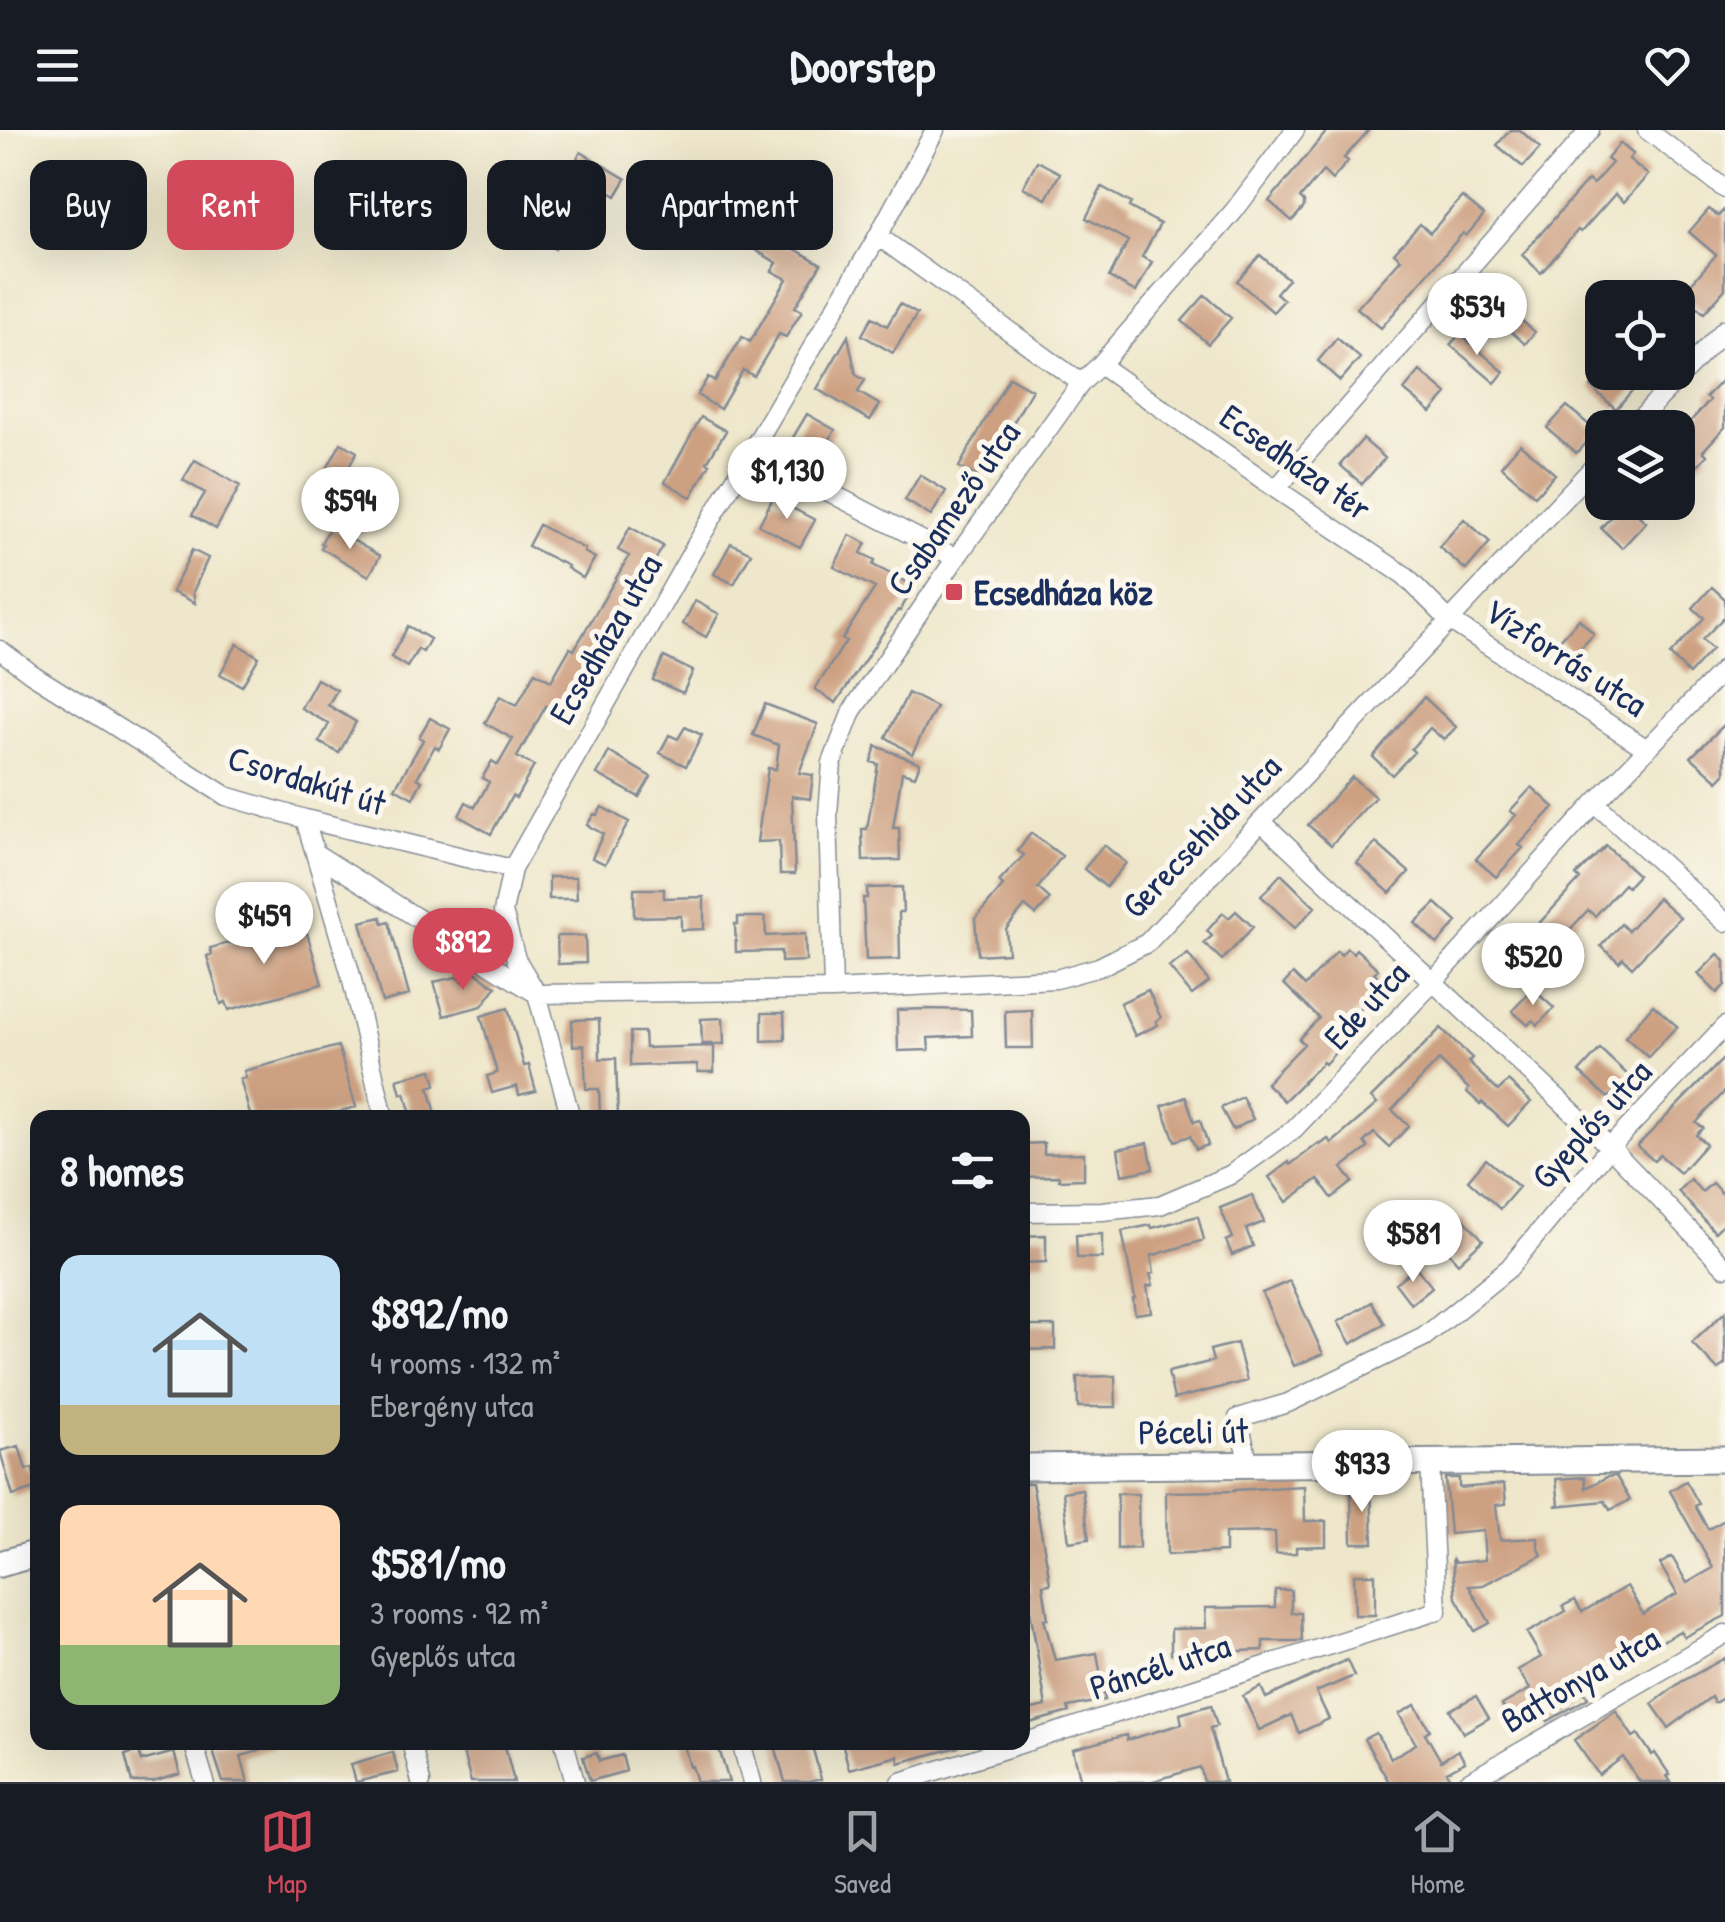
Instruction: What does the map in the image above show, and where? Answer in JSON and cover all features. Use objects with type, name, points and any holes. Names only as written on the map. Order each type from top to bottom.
[{"type":"main road","name":"Péceli út","points":[[1030,1467],[1725,1459]]},
{"type":"main road","points":[[0,1564],[30,1555]]},
{"type":"street","name":"Ecsedháza utca","points":[[512,870],[936,130]]},
{"type":"street","name":"Csabamező utca","points":[[833,990],[828,814],[832,763],[852,711],[1081,383],[1234,211],[1294,130]]},
{"type":"street","points":[[1276,489],[1590,130]]},
{"type":"street","points":[[1647,130],[1725,188]]},
{"type":"street","points":[[878,236],[1081,383]]},
{"type":"street","points":[[1649,410],[1725,329]]},
{"type":"street","name":"Ecsedháza tér","points":[[1100,364],[1404,576],[1449,620]]},
{"type":"street","points":[[752,452],[956,558]]},
{"type":"street","name":"Gerecsehida utca","points":[[537,994],[833,990],[1056,979],[1099,967],[1147,942],[1585,476]]},
{"type":"street","name":"Vízforrás utca","points":[[1449,620],[1647,749]]},
{"type":"street","name":"Csordakút út","points":[[0,650],[226,796],[512,870]]},
{"type":"street","name":"Ede utca","points":[[1030,1212],[1160,1205],[1230,1176],[1294,1128],[1725,668]]},
{"type":"street","points":[[1595,804],[1725,922]]},
{"type":"street","points":[[304,819],[350,972],[382,1110]]},
{"type":"street","points":[[1262,822],[1610,1148],[1725,1267]]},
{"type":"street","points":[[315,853],[537,994]]},
{"type":"street","points":[[512,870],[503,912],[516,959],[537,994],[569,1110]]},
{"type":"street","name":"Gyeplős utca","points":[[1249,1465],[1238,1418],[1288,1403],[1424,1337],[1509,1268],[1610,1148],[1725,1026]]},
{"type":"street","name":"Páncél utca","points":[[1030,1741],[1438,1612],[1430,1462]]},
{"type":"street","name":"Battonya utca","points":[[1468,1782],[1725,1634]]},
{"type":"street","points":[[195,1750],[205,1782]]},
{"type":"street","points":[[413,1750],[422,1782]]},
{"type":"street","points":[[566,1750],[575,1782]]},
{"type":"street","points":[[743,1750],[752,1782]]},
{"type":"street","name":"Páncél utca","points":[[902,1782],[1003,1750]]},
{"type":"building","points":[[1328,130],[1369,130],[1344,158],[1348,161],[1332,180],[1323,171],[1300,198],[1304,207],[1292,221],[1269,201]]},
{"type":"building","points":[[1510,130],[1520,130],[1540,148],[1523,167],[1497,145]]},
{"type":"building","points":[[1620,143],[1633,154],[1629,159],[1648,175],[1624,202],[1615,194],[1541,273],[1522,255],[1588,180],[1593,184],[1612,163],[1607,159]]},
{"type":"building","points":[[581,152],[594,160],[576,160]]},
{"type":"building","points":[[1037,161],[1060,173],[1046,199],[1023,187]]},
{"type":"building","points":[[606,167],[626,179],[616,196],[606,190]]},
{"type":"building","points":[[1102,187],[1160,224],[1142,257],[1152,262],[1136,292],[1109,277],[1128,241],[1086,218]]},
{"type":"building","points":[[1462,197],[1484,215],[1466,236],[1463,233],[1381,328],[1357,308],[1401,259],[1394,253],[1420,224],[1430,233]]},
{"type":"building","points":[[1709,209],[1718,216],[1725,209],[1725,289],[1704,313],[1695,305],[1694,280],[1716,255],[1689,232]]},
{"type":"building","points":[[756,250],[797,250],[821,264],[795,307],[802,311],[786,337],[779,334],[754,376],[743,370],[720,409],[697,395],[708,377],[715,381],[742,337],[750,342],[787,279],[772,271],[777,263]]},
{"type":"building","points":[[1260,255],[1288,279],[1276,293],[1284,300],[1273,312],[1237,281]]},
{"type":"building","points":[[1497,282],[1514,297],[1509,302],[1519,310],[1515,315],[1535,332],[1525,344],[1479,303]]},
{"type":"building","points":[[1205,295],[1231,318],[1208,344],[1182,321]]},
{"type":"building","points":[[900,304],[917,314],[893,353],[862,335],[872,317],[887,326]]},
{"type":"building","points":[[1460,334],[1504,372],[1495,383],[1450,345]]},
{"type":"building","points":[[848,336],[856,375],[865,380],[858,392],[880,405],[870,420],[817,389]]},
{"type":"building","points":[[1337,338],[1360,358],[1340,381],[1318,361]]},
{"type":"building","points":[[1420,371],[1447,394],[1431,412],[1404,390]]},
{"type":"building","points":[[1009,377],[1032,390],[981,479],[959,467]]},
{"type":"building","points":[[1725,377],[1725,427],[1703,451],[1707,455],[1697,466],[1695,416],[1710,400],[1706,397]]},
{"type":"building","points":[[1594,390],[1633,390],[1616,409]]},
{"type":"building","points":[[1567,406],[1585,422],[1585,443],[1576,453],[1547,428]]},
{"type":"building","points":[[807,414],[835,430],[820,456],[792,439]]},
{"type":"building","points":[[701,417],[726,431],[691,497],[665,482]]},
{"type":"building","points":[[1363,439],[1385,458],[1362,484],[1340,465]]},
{"type":"building","points":[[341,443],[357,452],[340,483],[324,474]]},
{"type":"building","points":[[1520,444],[1555,474],[1535,496],[1501,466]]},
{"type":"building","points":[[195,460],[240,486],[216,529],[192,515],[205,493],[183,480]]},
{"type":"building","points":[[920,475],[946,491],[931,516],[905,500]]},
{"type":"building","points":[[773,498],[815,520],[800,547],[759,525]]},
{"type":"building","points":[[1464,519],[1490,542],[1466,570],[1439,547]]},
{"type":"building","points":[[1608,520],[1646,522],[1622,548],[1601,528]]},
{"type":"building","points":[[539,525],[595,558],[583,578],[528,546]]},
{"type":"building","points":[[330,527],[380,556],[369,576],[321,548]]},
{"type":"building","points":[[630,527],[663,546],[635,597],[632,595],[627,602],[587,679],[582,676],[560,714],[546,706],[517,757],[534,766],[491,834],[459,816],[466,802],[475,807],[489,782],[482,778],[492,761],[498,765],[513,739],[485,723],[500,696],[517,705],[535,672],[551,681],[570,648],[574,650],[629,556],[618,550]]},
{"type":"building","points":[[850,535],[866,543],[861,553],[875,560],[873,565],[914,586],[836,703],[815,689],[875,588],[834,567]]},
{"type":"building","points":[[731,543],[751,553],[734,584],[714,574]]},
{"type":"building","points":[[192,550],[208,558],[193,592],[195,603],[172,592]]},
{"type":"building","points":[[1712,587],[1725,599],[1725,616],[1702,640],[1712,649],[1689,674],[1670,655],[1704,618],[1693,608]]},
{"type":"building","points":[[695,601],[719,614],[706,637],[683,624]]},
{"type":"building","points":[[1579,619],[1594,634],[1574,655],[1559,641]]},
{"type":"building","points":[[408,626],[430,639],[407,667],[391,657]]},
{"type":"building","points":[[237,644],[259,657],[242,686],[220,674]]},
{"type":"building","points":[[664,657],[693,671],[683,693],[653,680]]},
{"type":"building","points":[[317,679],[337,690],[328,705],[356,722],[339,753],[319,742],[329,724],[301,708]]},
{"type":"building","points":[[908,693],[936,707],[912,754],[886,737]]},
{"type":"building","points":[[1424,697],[1456,727],[1444,740],[1430,728],[1392,775],[1373,757]]},
{"type":"building","points":[[765,704],[818,724],[799,773],[813,775],[810,799],[792,796],[795,874],[780,874],[779,841],[757,842],[768,768],[776,769],[779,745],[753,735]]},
{"type":"building","points":[[430,718],[450,729],[417,778],[422,781],[413,798],[395,788],[423,740],[419,737]]},
{"type":"building","points":[[1725,724],[1725,774],[1718,781],[1691,757]]},
{"type":"building","points":[[685,727],[702,735],[686,766],[660,753],[669,735],[678,739]]},
{"type":"building","points":[[876,746],[920,763],[915,776],[902,772],[893,828],[899,828],[900,860],[863,861],[862,829],[867,829],[878,764],[871,762]]},
{"type":"building","points":[[609,752],[651,777],[639,797],[597,774]]},
{"type":"building","points":[[1352,777],[1375,797],[1331,845],[1308,825]]},
{"type":"building","points":[[1532,787],[1554,807],[1496,877],[1476,859],[1516,815],[1510,811]]},
{"type":"building","points":[[602,807],[629,822],[605,864],[592,858],[603,834],[587,825]]},
{"type":"building","points":[[1031,833],[1062,856],[1038,888],[1050,899],[1036,915],[1025,906],[1006,929],[1008,953],[978,955],[975,919],[1003,886],[999,882],[1024,855],[1018,851]]},
{"type":"building","points":[[1376,843],[1409,872],[1390,893],[1357,863]]},
{"type":"building","points":[[1104,845],[1126,863],[1106,887],[1084,869]]},
{"type":"building","points":[[1606,846],[1638,875],[1627,887],[1624,884],[1595,916],[1588,910],[1541,961],[1521,943],[1580,879],[1576,875]]},
{"type":"building","points":[[1281,874],[1315,907],[1295,928],[1261,896]]},
{"type":"building","points":[[549,877],[576,877],[577,899],[549,899]]},
{"type":"building","points":[[902,887],[900,959],[866,960],[863,898],[867,898],[867,888]]},
{"type":"building","points":[[634,889],[664,889],[664,898],[704,897],[704,929],[681,930],[681,916],[634,917]]},
{"type":"building","points":[[1658,898],[1680,917],[1632,967],[1623,958],[1619,962],[1601,946],[1621,924],[1628,931]]},
{"type":"building","points":[[1436,903],[1457,922],[1437,944],[1415,923]]},
{"type":"building","points":[[1236,911],[1253,927],[1222,960],[1204,943],[1212,936],[1207,931],[1223,913],[1229,918]]},
{"type":"building","points":[[381,917],[383,924],[389,922],[409,995],[382,1002],[361,922]]},
{"type":"building","points":[[738,917],[765,917],[766,936],[805,934],[806,961],[781,962],[781,951],[736,952]]},
{"type":"building","points":[[304,923],[322,984],[229,1010],[226,1002],[221,1004],[207,956],[212,954],[210,948]]},
{"type":"building","points":[[557,936],[585,936],[586,963],[558,964]]},
{"type":"building","points":[[1347,948],[1353,953],[1356,949],[1378,969],[1374,973],[1381,979],[1375,985],[1379,988],[1348,1022],[1354,1032],[1284,1101],[1266,1083],[1304,1044],[1299,1039],[1319,1018],[1284,984],[1293,974],[1305,986],[1337,951],[1341,955]]},
{"type":"building","points":[[1188,954],[1209,982],[1192,995],[1169,967]]},
{"type":"building","points":[[1718,954],[1725,961],[1725,985],[1717,993],[1698,974]]},
{"type":"building","points":[[472,970],[496,987],[482,1006],[444,1016],[434,982],[456,977],[463,982]]},
{"type":"building","points":[[1533,989],[1554,1008],[1538,1025],[1533,1020],[1528,1025],[1512,1011]]},
{"type":"building","points":[[1148,990],[1161,1018],[1156,1021],[1158,1025],[1135,1036],[1120,1003]]},
{"type":"building","points":[[1653,1005],[1677,1026],[1648,1057],[1625,1037]]},
{"type":"building","points":[[508,1008],[524,1066],[529,1065],[536,1091],[519,1095],[517,1086],[492,1093],[487,1076],[497,1073],[481,1016]]},
{"type":"building","points":[[897,1010],[971,1010],[972,1036],[928,1038],[929,1050],[898,1051]]},
{"type":"building","points":[[1032,1010],[1033,1048],[1006,1048],[1005,1011]]},
{"type":"building","points":[[762,1013],[784,1013],[785,1040],[762,1041]]},
{"type":"building","points":[[723,1018],[724,1044],[702,1044],[701,1019]]},
{"type":"building","points":[[599,1019],[600,1059],[616,1058],[618,1110],[600,1110],[599,1089],[586,1089],[584,1045],[573,1046],[572,1020]]},
{"type":"building","points":[[1441,1028],[1498,1091],[1508,1081],[1531,1102],[1508,1126],[1467,1092],[1469,1089],[1439,1060],[1392,1110],[1409,1126],[1389,1147],[1374,1133],[1364,1142],[1368,1148],[1342,1168],[1353,1182],[1332,1198],[1318,1179],[1287,1202],[1269,1177],[1319,1143],[1328,1139],[1332,1143],[1377,1104],[1371,1098]]},
{"type":"building","points":[[630,1032],[644,1032],[645,1048],[714,1046],[714,1072],[698,1072],[697,1064],[630,1066]]},
{"type":"building","points":[[338,1046],[356,1107],[249,1110],[240,1079],[246,1078],[244,1071]]},
{"type":"building","points":[[1600,1049],[1629,1076],[1608,1098],[1579,1072]]},
{"type":"building","points":[[1725,1057],[1725,1091],[1696,1123],[1703,1128],[1696,1135],[1706,1144],[1680,1173],[1660,1155],[1654,1161],[1637,1146]]},
{"type":"building","points":[[432,1070],[436,1085],[429,1087],[435,1110],[410,1110],[397,1079]]},
{"type":"building","points":[[1186,1097],[1194,1122],[1200,1120],[1208,1145],[1196,1149],[1190,1136],[1175,1141],[1162,1106]]},
{"type":"building","points":[[1242,1097],[1253,1119],[1233,1130],[1221,1108]]},
{"type":"building","points":[[1044,1143],[1044,1154],[1084,1153],[1084,1179],[1030,1177],[1030,1144]]},
{"type":"building","points":[[1148,1143],[1153,1169],[1122,1175],[1118,1149]]},
{"type":"building","points":[[1486,1159],[1519,1187],[1500,1209],[1468,1180]]},
{"type":"building","points":[[1690,1179],[1702,1192],[1712,1183],[1725,1197],[1725,1222],[1715,1232],[1678,1191]]},
{"type":"building","points":[[1252,1195],[1264,1222],[1246,1229],[1253,1246],[1232,1255],[1226,1241],[1233,1238],[1220,1208]]},
{"type":"building","points":[[1198,1216],[1204,1240],[1151,1256],[1153,1285],[1147,1286],[1151,1312],[1135,1314],[1122,1231]]},
{"type":"building","points":[[1463,1218],[1483,1240],[1458,1263],[1438,1240]]},
{"type":"building","points":[[1102,1234],[1102,1258],[1077,1258],[1076,1235]]},
{"type":"building","points":[[1046,1235],[1046,1262],[1030,1263],[1030,1236]]},
{"type":"building","points":[[1416,1267],[1432,1287],[1411,1304],[1395,1283]]},
{"type":"building","points":[[1290,1281],[1323,1354],[1294,1366],[1262,1293]]},
{"type":"building","points":[[1372,1302],[1385,1324],[1351,1344],[1338,1322]]},
{"type":"building","points":[[1725,1312],[1725,1364],[1718,1370],[1692,1343]]},
{"type":"building","points":[[1030,1326],[1055,1326],[1055,1349],[1030,1350]]},
{"type":"building","points":[[1237,1343],[1247,1381],[1174,1399],[1168,1372],[1213,1361],[1210,1350]]},
{"type":"building","points":[[1115,1376],[1116,1407],[1078,1407],[1077,1377]]},
{"type":"building","points":[[19,1446],[26,1470],[30,1469],[30,1491],[13,1496],[0,1451]]},
{"type":"building","points":[[1616,1476],[1630,1500],[1610,1510],[1605,1501],[1555,1506],[1559,1504],[1556,1479],[1585,1477],[1586,1488]]},
{"type":"building","points":[[1445,1478],[1459,1478],[1459,1488],[1504,1484],[1506,1504],[1496,1505],[1500,1540],[1538,1538],[1542,1555],[1483,1585],[1469,1586],[1490,1623],[1475,1631],[1456,1598],[1452,1558],[1455,1563],[1485,1560],[1483,1531],[1450,1534]]},
{"type":"building","points":[[1686,1481],[1708,1529],[1725,1520],[1725,1616],[1684,1637],[1680,1631],[1622,1664],[1618,1658],[1578,1681],[1588,1698],[1548,1721],[1544,1715],[1517,1730],[1502,1705],[1530,1689],[1518,1670],[1541,1657],[1527,1633],[1566,1611],[1563,1606],[1575,1600],[1582,1612],[1627,1586],[1643,1614],[1677,1594],[1660,1564],[1672,1557],[1687,1583],[1713,1568],[1670,1491]]},
{"type":"building","points":[[1032,1483],[1050,1584],[1043,1585],[1048,1619],[1044,1619],[1055,1660],[1097,1653],[1105,1700],[1068,1707],[1069,1712],[1030,1723],[1030,1709],[1046,1706],[1030,1610]]},
{"type":"building","points":[[1304,1486],[1305,1521],[1326,1521],[1326,1546],[1296,1547],[1296,1553],[1276,1554],[1275,1532],[1225,1533],[1225,1552],[1167,1555],[1166,1492]]},
{"type":"building","points":[[1371,1487],[1373,1543],[1352,1543],[1351,1488]]},
{"type":"building","points":[[1082,1489],[1089,1539],[1069,1542],[1063,1492]]},
{"type":"building","points":[[1117,1494],[1138,1494],[1139,1548],[1117,1549]]},
{"type":"building","points":[[1354,1574],[1375,1574],[1375,1615],[1355,1615]]},
{"type":"building","points":[[1275,1590],[1291,1590],[1291,1613],[1301,1613],[1302,1641],[1263,1641],[1263,1650],[1171,1654],[1171,1629],[1206,1628],[1205,1608],[1275,1607]]},
{"type":"building","points":[[1725,1658],[1725,1697],[1714,1703],[1711,1697],[1669,1728],[1652,1704],[1681,1682]]},
{"type":"building","points":[[1347,1660],[1354,1676],[1316,1692],[1329,1719],[1299,1733],[1291,1715],[1259,1730],[1243,1696],[1261,1687],[1266,1698]]},
{"type":"building","points":[[1476,1696],[1489,1718],[1463,1733],[1450,1710]]},
{"type":"building","points":[[1211,1705],[1217,1726],[1210,1728],[1225,1782],[1204,1782],[1200,1767],[1150,1782],[1081,1782],[1073,1749],[1126,1735],[1127,1740],[1182,1724],[1180,1714]]},
{"type":"building","points":[[1415,1705],[1430,1730],[1425,1733],[1441,1761],[1458,1750],[1465,1762],[1447,1772],[1453,1782],[1389,1782],[1364,1739],[1376,1733],[1391,1758],[1416,1744],[1399,1714]]},
{"type":"building","points":[[1616,1711],[1633,1737],[1638,1734],[1652,1755],[1655,1753],[1671,1782],[1640,1782],[1623,1757],[1599,1775],[1574,1740]]},
{"type":"building","points":[[213,1750],[262,1750],[241,1756],[248,1782],[223,1782]]},
{"type":"building","points":[[462,1750],[506,1750],[514,1782],[471,1782]]},
{"type":"building","points":[[685,1750],[719,1750],[729,1782],[697,1782]]},
{"type":"building","points":[[776,1750],[813,1750],[821,1779],[785,1782]]},
{"type":"building","points":[[844,1750],[947,1750],[899,1763],[898,1756],[849,1769]]},
{"type":"building","points":[[139,1751],[142,1761],[174,1752],[180,1774],[153,1782],[132,1782],[125,1755]]},
{"type":"building","points":[[393,1752],[398,1772],[356,1782],[351,1764]]},
{"type":"building","points":[[597,1753],[599,1761],[622,1755],[626,1771],[590,1781],[583,1757]]},
{"type":"place","name":"Ecsedháza köz","points":[[954,592]]}]
